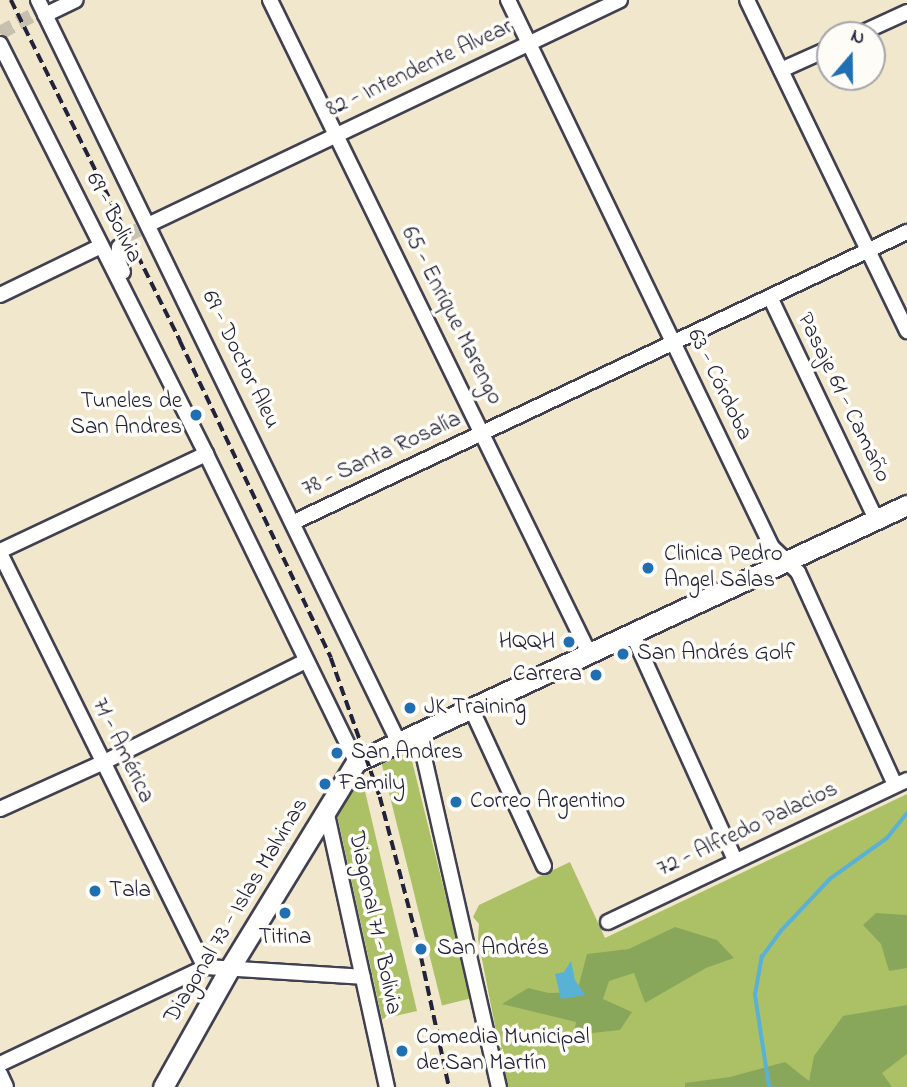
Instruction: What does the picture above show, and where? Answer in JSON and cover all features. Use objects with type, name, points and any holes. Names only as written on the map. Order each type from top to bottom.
[{"type":"main road","points":[[356,762],[907,505]]},
{"type":"main road","name":"Diagonal 73 - Islas Malvinas","points":[[163,1087],[228,971],[356,762]]},
{"type":"street","points":[[47,3],[76,0]]},
{"type":"street","name":"65 - Enrique Marengo","points":[[270,0],[484,432],[589,653]]},
{"type":"street","name":"63 - Córdoba","points":[[508,0],[772,547],[798,572],[901,783]]},
{"type":"street","name":"82 - Intendente Alvear","points":[[151,224],[300,143],[316,144],[620,0]]},
{"type":"street","points":[[747,0],[907,331]]},
{"type":"street","name":"69 - Doctor Aleu","points":[[47,3],[398,741]]},
{"type":"street","points":[[886,22],[907,12]]},
{"type":"street","name":"69 - Bolivia","points":[[0,44],[206,454],[356,762]]},
{"type":"street","points":[[781,70],[816,54]]},
{"type":"street","name":"78 - Santa Rosalía","points":[[294,522],[907,232]]},
{"type":"street","points":[[0,295],[101,246]]},
{"type":"street","name":"69 - Bolivia","points":[[119,247],[118,261],[176,376],[185,412]]},
{"type":"street","name":"Pasaje 61 - Camaño","points":[[770,297],[876,519]]},
{"type":"street","points":[[0,552],[206,454]]},
{"type":"street","name":"71 - América","points":[[0,552],[205,967]]},
{"type":"street","points":[[632,633],[735,860]]},
{"type":"street","points":[[0,810],[102,763],[306,660]]},
{"type":"street","points":[[471,708],[544,866]]},
{"type":"street","points":[[418,732],[499,1087]]},
{"type":"street","name":"72 - Alfredo Palacios","points":[[608,922],[901,783]]},
{"type":"street","name":"Diagonal 71 - Bolivia","points":[[326,810],[387,1087]]},
{"type":"street","points":[[0,1064],[205,967],[228,971],[363,977]]},
{"type":"street","points":[[0,1074],[6,1087]]},
{"type":"green space","points":[[408,745],[471,998],[442,1006],[379,752]]},
{"type":"green space","points":[[359,766],[417,1011],[382,1019],[335,806]]},
{"type":"green space","points":[[907,794],[907,1087],[507,1087],[478,939],[479,924],[473,917],[479,905],[570,862],[605,938]]},
{"type":"green space","points":[[876,913],[907,915],[907,968],[889,971],[881,944],[863,925]]},
{"type":"green space","points":[[675,927],[717,940],[734,958],[706,968],[645,1003],[634,973],[609,981],[603,999],[632,1012],[620,1030],[574,1035],[576,1022],[502,1004],[528,988],[549,993],[577,992],[587,954],[629,949]]},
{"type":"green space","points":[[907,1005],[907,1054],[882,1073],[892,1087],[685,1087],[685,1083],[730,1077],[785,1062],[809,1081],[814,1056],[843,1016]]},
{"type":"water","points":[[571,961],[575,980],[585,995],[561,999],[555,974],[564,972]]},
{"type":"waterway","points":[[769,1087],[755,995],[762,957],[781,931],[830,879],[887,838],[907,813]]},
{"type":"tunnel","points":[[0,33],[53,4]]},
{"type":"tunnel","points":[[119,247],[126,236],[154,222]]},
{"type":"railway","points":[[11,0],[180,341],[331,658],[380,797],[418,942],[449,1087]]},
{"type":"place","name":"Tuneles de San Andres","points":[[196,415]]},
{"type":"place","name":"Clinica Pedro Angel Salas","points":[[648,568]]},
{"type":"place","name":"HQQH","points":[[569,642]]},
{"type":"place","name":"San Andrés Golf","points":[[623,654]]},
{"type":"place","name":"Carrera","points":[[596,675]]},
{"type":"place","name":"JK Training","points":[[410,708]]},
{"type":"place","name":"San Andres","points":[[337,753]]},
{"type":"place","name":"Family","points":[[325,784]]},
{"type":"place","name":"Correo Argentino","points":[[456,802]]},
{"type":"place","name":"Tala","points":[[95,891]]},
{"type":"place","name":"Titina","points":[[285,913]]},
{"type":"place","name":"San Andrés","points":[[421,949]]},
{"type":"place","name":"Comedia Municipal de San Martín","points":[[402,1051]]}]
